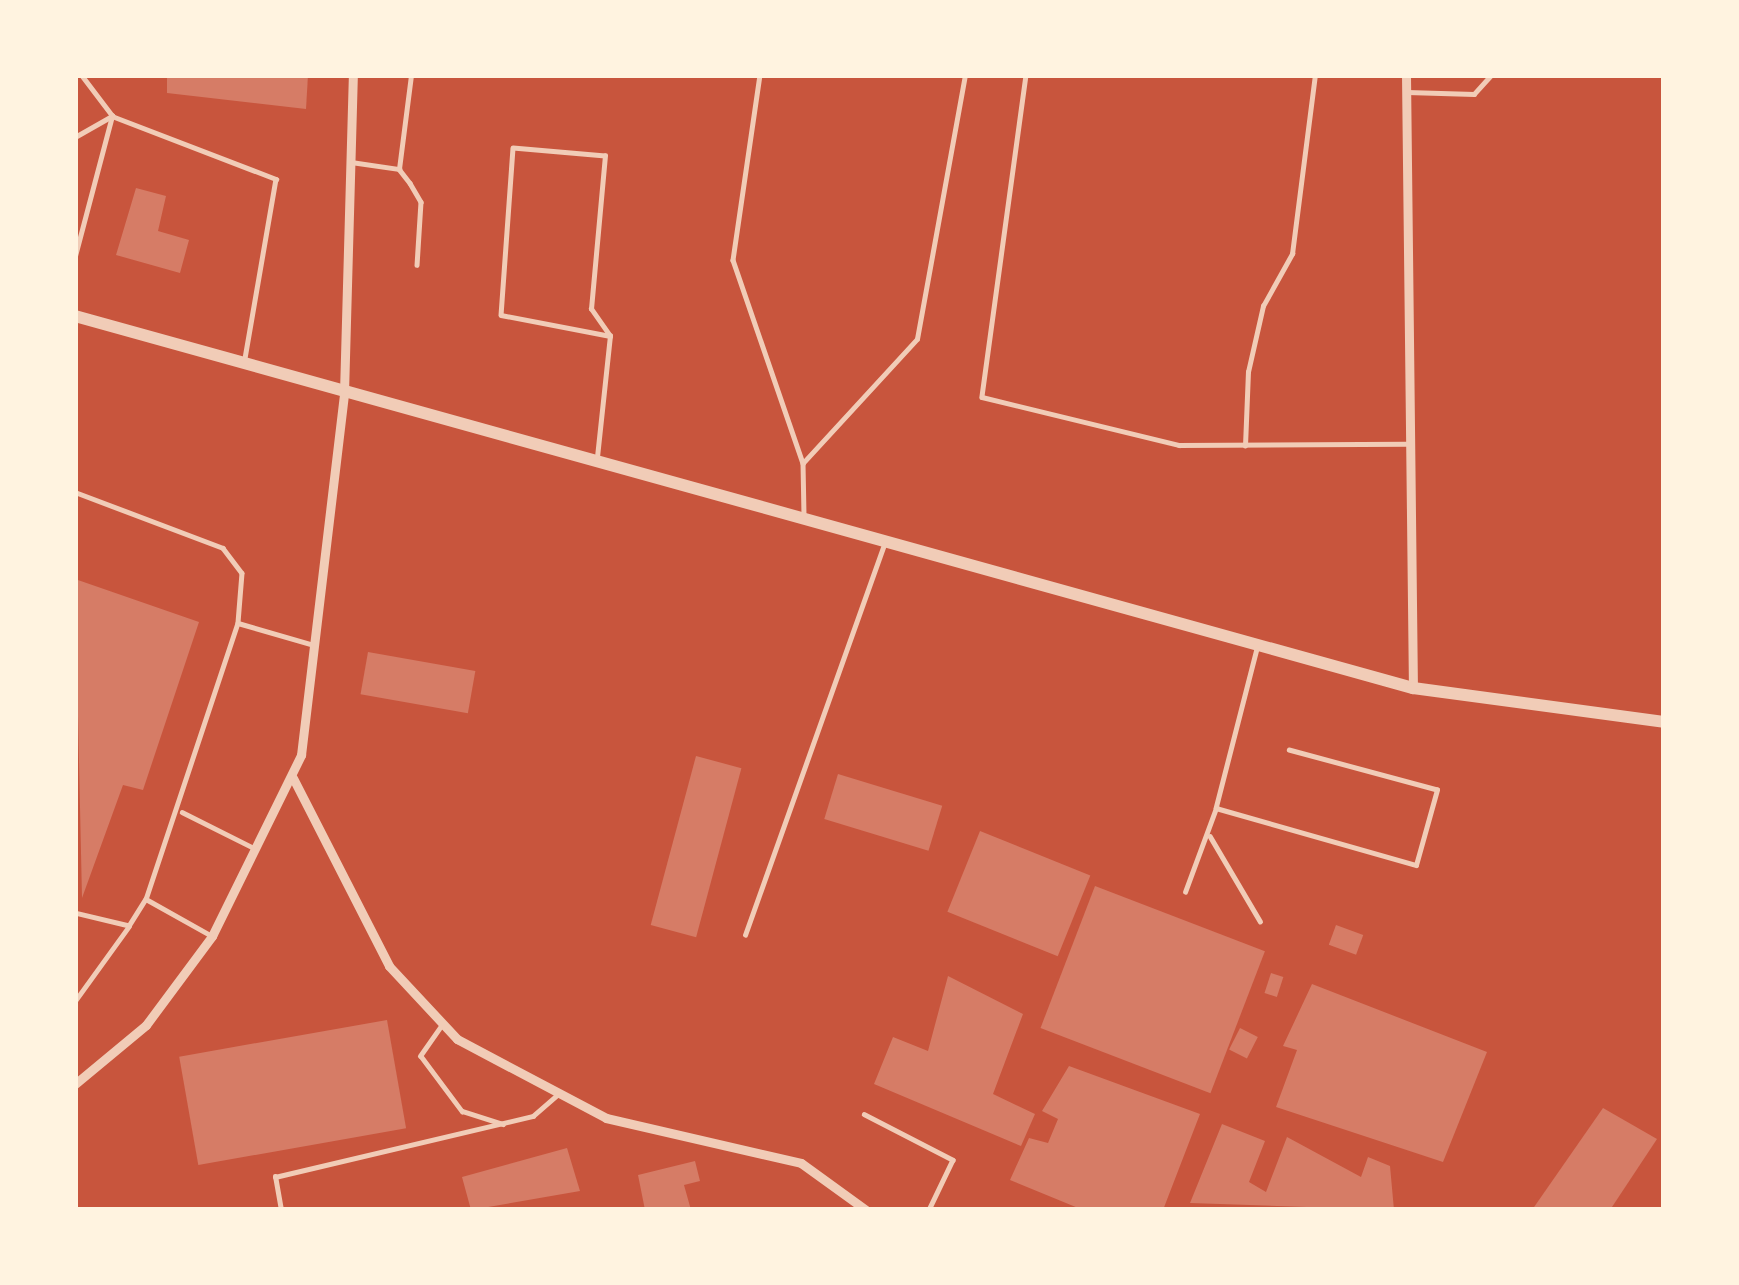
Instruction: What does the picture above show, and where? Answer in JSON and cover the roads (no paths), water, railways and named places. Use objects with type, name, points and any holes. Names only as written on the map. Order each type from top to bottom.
[{"type":"street","points":[[75,1084],[146,1025],[212,936],[293,778],[317,646],[344,393],[353,75]]},
{"type":"street","points":[[1406,75],[1413,688]]},
{"type":"street","points":[[75,316],[1413,688],[1664,722]]},
{"type":"street","points":[[293,778],[355,910],[443,1024],[556,1096],[801,1163],[866,1210]]},
{"type":"lane","points":[[82,75],[112,116],[276,179],[244,365]]},
{"type":"lane","points":[[411,75],[399,170],[421,202],[417,265]]},
{"type":"lane","points":[[760,75],[733,260],[803,463],[804,520]]},
{"type":"lane","points":[[803,463],[917,340],[952,195],[965,75]]},
{"type":"lane","points":[[1026,75],[982,398],[1179,445],[1410,443]]},
{"type":"lane","points":[[1245,446],[1248,372],[1263,306],[1292,254],[1315,75]]},
{"type":"lane","points":[[1406,92],[1474,94],[1491,75]]},
{"type":"lane","points":[[75,137],[112,116]]},
{"type":"lane","points":[[75,256],[112,116]]},
{"type":"lane","points":[[596,463],[610,336],[591,309],[605,156],[514,148],[501,314],[610,336]]},
{"type":"lane","points":[[351,162],[399,170]]},
{"type":"lane","points":[[75,491],[238,558],[238,623],[182,812],[146,899],[75,1001]]},
{"type":"lane","points":[[746,935],[884,542]]},
{"type":"lane","points":[[238,623],[317,646]]},
{"type":"lane","points":[[1185,892],[1210,836],[1258,645]]},
{"type":"lane","points":[[1216,808],[1417,864],[1437,790],[1288,750]]},
{"type":"lane","points":[[182,812],[256,849]]},
{"type":"lane","points":[[1210,836],[1260,921]]},
{"type":"lane","points":[[146,899],[212,936]]},
{"type":"lane","points":[[75,913],[129,926]]},
{"type":"lane","points":[[443,1024],[421,1056],[462,1111],[504,1124]]},
{"type":"lane","points":[[280,1210],[275,1177],[504,1124],[556,1096]]},
{"type":"lane","points":[[864,1114],[953,1160],[928,1210]]}]
